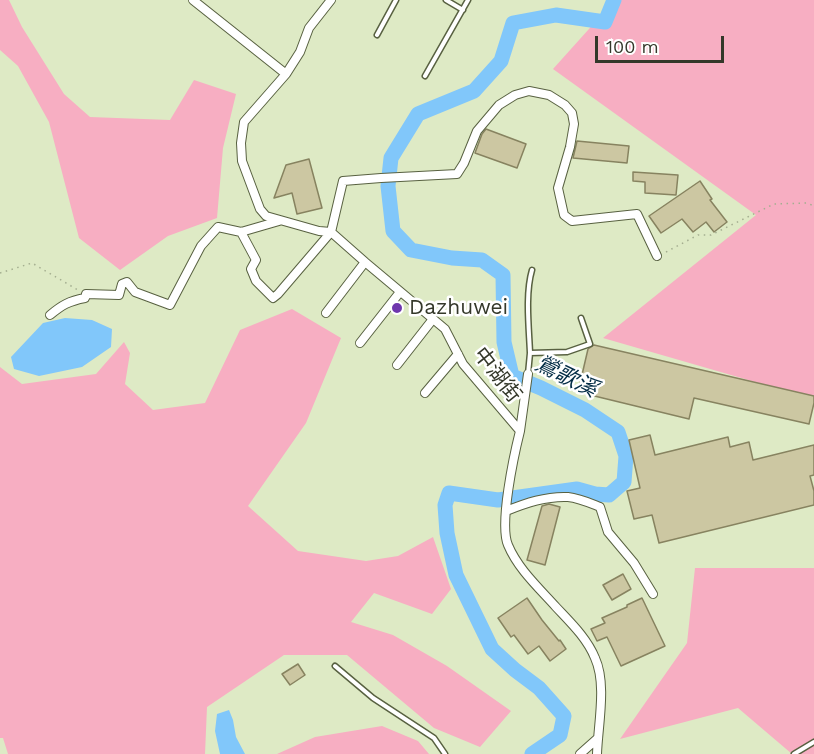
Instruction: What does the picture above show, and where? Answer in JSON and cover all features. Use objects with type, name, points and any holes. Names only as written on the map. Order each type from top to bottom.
[{"type":"street","points":[[193,0],[286,74]]},
{"type":"street","points":[[331,0],[309,28],[300,52],[286,74],[244,122],[241,143],[242,161],[260,209],[266,216],[319,231],[331,232]]},
{"type":"street","points":[[241,231],[256,260],[251,269],[256,281],[273,298],[279,294],[331,232],[344,181],[457,174],[477,131],[494,110],[516,95],[530,91],[549,95],[566,105],[572,113],[574,124],[570,147],[558,188],[564,215],[572,221],[637,214],[657,256]]},
{"type":"street","points":[[50,315],[62,304],[84,298],[86,294],[119,295],[122,284],[127,282],[135,292],[171,306],[201,246],[218,227],[241,231],[280,220]]},
{"type":"street","name":"中湖街","points":[[331,232],[445,329],[464,364],[520,431],[507,507],[505,530],[508,543],[519,564],[582,637],[595,658],[600,675],[597,754]]},
{"type":"street","points":[[326,313],[365,262]]},
{"type":"street","points":[[360,343],[400,292]]},
{"type":"street","points":[[397,365],[433,319]]},
{"type":"street","points":[[425,393],[458,354]]},
{"type":"street","points":[[520,431],[528,374]]},
{"type":"street","points":[[507,507],[546,498],[567,497],[600,507],[608,532],[634,563],[653,594]]},
{"type":"street","points":[[580,754],[597,738]]},
{"type":"lane","points":[[377,35],[396,0]]},
{"type":"lane","points":[[446,0],[463,10]]},
{"type":"lane","points":[[425,76],[468,0]]},
{"type":"lane","points":[[528,374],[530,353],[527,322],[532,270]]},
{"type":"lane","points":[[530,353],[567,352],[590,344],[581,318]]},
{"type":"lane","points":[[335,666],[373,698],[434,738],[445,754]]},
{"type":"lane","points":[[794,754],[814,742]]},
{"type":"path","points":[[657,256],[698,235],[711,235],[774,204],[807,203],[814,206]]},
{"type":"path","points":[[0,273],[32,263],[86,294]]},
{"type":"shaded area","points":[[0,0],[9,0],[22,27],[64,94],[90,117],[170,120],[194,80],[236,94],[223,148],[217,218],[168,236],[120,270],[79,238],[49,122],[18,66],[0,50]]},
{"type":"shaded area","points":[[615,0],[814,0],[814,399],[603,338],[756,215],[553,69]]},
{"type":"shaded area","points":[[292,309],[341,338],[306,423],[248,506],[298,551],[366,561],[398,556],[433,537],[451,589],[432,614],[374,593],[351,622],[393,635],[447,666],[511,711],[480,747],[434,728],[347,655],[284,655],[207,707],[205,754],[8,754],[3,738],[0,738],[0,367],[22,384],[96,374],[124,342],[130,353],[125,384],[153,410],[205,403],[240,330]]},
{"type":"shaded area","points":[[695,568],[814,568],[814,754],[792,754],[738,708],[620,739],[687,643]]},
{"type":"shaded area","points":[[382,726],[418,741],[429,754],[277,754],[315,737]]},
{"type":"water","points":[[65,318],[92,320],[112,329],[111,347],[82,367],[39,376],[14,369],[11,357],[43,323]]},
{"type":"water","points":[[229,710],[236,737],[245,754],[220,754],[215,731],[217,714]]},
{"type":"building","points":[[486,129],[526,144],[517,168],[475,153]]},
{"type":"building","points":[[577,141],[629,146],[627,163],[573,158]]},
{"type":"building","points":[[309,159],[322,208],[297,214],[292,193],[274,198],[286,165]]},
{"type":"building","points":[[633,172],[678,175],[676,195],[645,193],[645,182],[633,181]]},
{"type":"building","points":[[700,181],[712,199],[710,200],[727,222],[714,232],[706,222],[693,232],[682,219],[661,233],[649,216]]},
{"type":"building","points":[[594,345],[814,396],[809,424],[694,398],[689,419],[578,392],[588,349]]},
{"type":"building","points":[[650,435],[655,455],[728,437],[730,447],[749,442],[753,460],[814,445],[814,475],[810,476],[814,491],[814,505],[659,543],[652,515],[634,519],[627,491],[640,488],[629,440]]},
{"type":"building","points":[[549,504],[560,507],[545,565],[527,560],[542,506]]},
{"type":"building","points":[[623,574],[631,589],[612,600],[603,585]]},
{"type":"building","points":[[527,598],[566,649],[550,661],[539,646],[528,654],[514,635],[511,637],[498,618]]},
{"type":"building","points":[[642,598],[665,646],[621,666],[607,637],[597,641],[591,629],[605,623],[602,618]]},
{"type":"building","points":[[298,664],[305,675],[290,685],[282,674]]},
{"type":"waterway","name":"鶯歌溪","points":[[532,754],[560,735],[564,716],[539,688],[492,649],[456,575],[447,533],[445,505],[449,493],[498,500],[577,489],[609,495],[624,482],[626,456],[618,432],[585,410],[512,376],[504,342],[503,275],[482,260],[452,258],[411,250],[393,231],[388,186],[391,158],[418,114],[474,91],[501,61],[513,23],[556,15],[605,22],[614,0]]},
{"type":"place","name":"Dazhuwei","points":[[397,308]]}]
